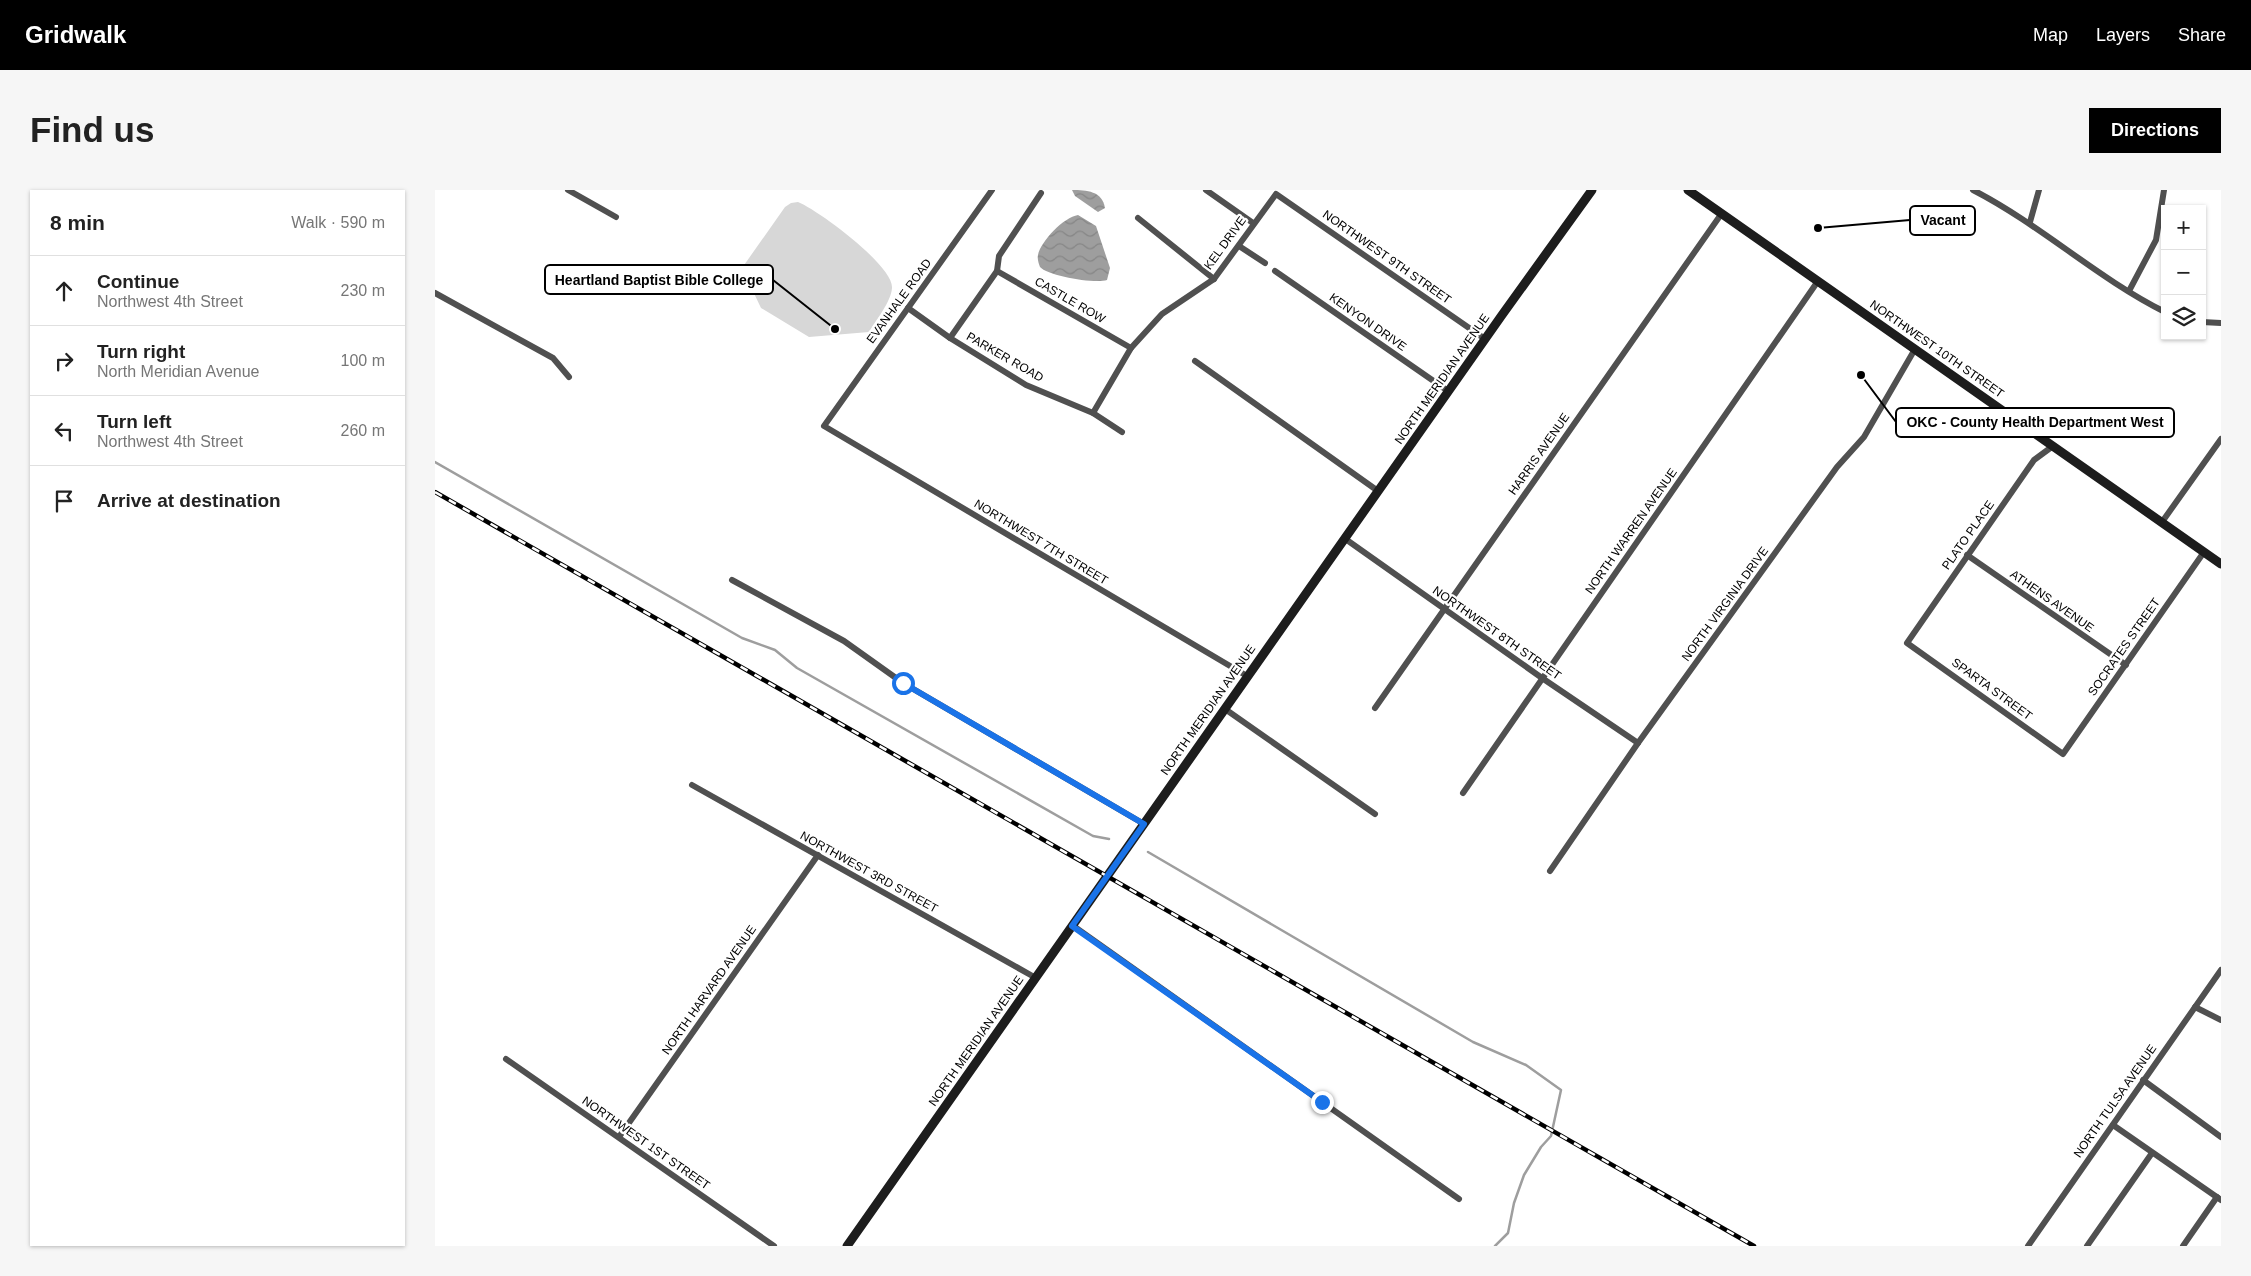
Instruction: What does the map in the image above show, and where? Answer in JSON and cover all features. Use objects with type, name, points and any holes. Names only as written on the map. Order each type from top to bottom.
[{"type":"main road","name":"NORTH MERIDIAN AVENUE","points":[[847,1246],[1344,538],[1593,190]]},
{"type":"main road","name":"NORTHWEST 10TH STREET","points":[[1688,190],[2221,564]]},
{"type":"street","points":[[568,190],[615,217]]},
{"type":"street","name":"EVANHALE ROAD","points":[[824,426],[992,190]]},
{"type":"street","points":[[1207,190],[1253,223]]},
{"type":"street","points":[[1973,190],[2030,222],[2129,291],[2161,310]]},
{"type":"street","points":[[2030,222],[2039,190]]},
{"type":"street","points":[[2129,291],[2155,240],[2165,190]]},
{"type":"street","points":[[950,338],[997,271],[999,256],[1041,193]]},
{"type":"street","name":"KEL DRIVE","points":[[1093,413],[1131,348],[1162,314],[1214,279],[1275,194]]},
{"type":"street","name":"NORTHWEST 9TH STREET","points":[[1275,194],[1485,339]]},
{"type":"street","name":"HARRIS AVENUE","points":[[1375,708],[1722,214]]},
{"type":"street","points":[[1138,218],[1214,279]]},
{"type":"street","points":[[1239,246],[1265,263]]},
{"type":"street","name":"CASTLE ROW","points":[[997,271],[1131,348]]},
{"type":"street","name":"KENYON DRIVE","points":[[1275,271],[1448,391]]},
{"type":"street","name":"NORTH WARREN AVENUE","points":[[1463,793],[1818,281]]},
{"type":"street","points":[[435,293],[553,358],[569,376]]},
{"type":"street","name":"PARKER ROAD","points":[[908,308],[950,338],[1026,385],[1093,413],[1122,432]]},
{"type":"street","points":[[2206,322],[2221,324]]},
{"type":"street","name":"NORTH VIRGINIA DRIVE","points":[[1550,871],[1638,743],[1841,463],[1865,437],[1915,349]]},
{"type":"street","points":[[1195,361],[1378,491]]},
{"type":"street","name":"NORTHWEST 7TH STREET","points":[[824,426],[1247,676]]},
{"type":"street","points":[[2161,522],[2221,439]]},
{"type":"street","name":"PLATO PLACE","points":[[1907,643],[2034,460],[2053,446]]},
{"type":"street","name":"NORTHWEST 8TH STREET","points":[[1344,538],[1443,609],[1638,743]]},
{"type":"street","name":"SOCRATES STREET","points":[[2063,754],[2204,552]]},
{"type":"street","name":"ATHENS AVENUE","points":[[1967,556],[2125,665]]},
{"type":"street","points":[[732,580],[844,641],[903,683],[1144,824]]},
{"type":"street","name":"SPARTA STREET","points":[[1907,643],[2063,754]]},
{"type":"street","points":[[1225,709],[1375,814]]},
{"type":"street","name":"NORTHWEST 3RD STREET","points":[[692,785],[1035,978]]},
{"type":"street","name":"NORTH HARVARD AVENUE","points":[[619,1137],[818,855]]},
{"type":"street","points":[[1072,926],[1459,1199]]},
{"type":"street","name":"NORTH TULSA AVENUE","points":[[2028,1246],[2221,970]]},
{"type":"street","points":[[2195,1007],[2221,1020]]},
{"type":"street","name":"NORTHWEST 1ST STREET","points":[[506,1058],[774,1246]]},
{"type":"street","points":[[2143,1080],[2221,1137]]},
{"type":"street","points":[[2113,1125],[2219,1199],[2183,1246]]},
{"type":"street","points":[[2087,1246],[2153,1152]]},
{"type":"shaded area","points":[[798,202],[837,227],[853,240],[881,266],[889,278],[892,288],[889,299],[869,332],[809,337],[761,308],[742,268],[785,207],[791,203]]},
{"type":"water","points":[[1072,190],[1088,191],[1097,195],[1101,198],[1105,208],[1098,212],[1075,196]]},
{"type":"water","points":[[1078,215],[1096,226],[1110,268],[1107,280],[1093,281],[1072,278],[1052,273],[1040,267],[1038,257],[1040,249],[1048,237],[1066,220]]},
{"type":"waterway","points":[[435,462],[742,638],[775,650],[797,668],[1093,836],[1109,839]]},
{"type":"waterway","points":[[1148,852],[1473,1042],[1526,1065],[1561,1090],[1551,1136],[1541,1147],[1524,1175],[1514,1203],[1508,1233],[1495,1246]]},
{"type":"railway","points":[[435,492],[1754,1246]]},
{"type":"place","name":"Vacant","points":[[1818,228]]},
{"type":"place","name":"Heartland Baptist Bible College","points":[[835,329]]},
{"type":"place","name":"OKC - County Health Department West","points":[[1861,375]]},
{"type":"route","points":[[903,683],[1144,824],[1072,926],[1322,1102]]}]
